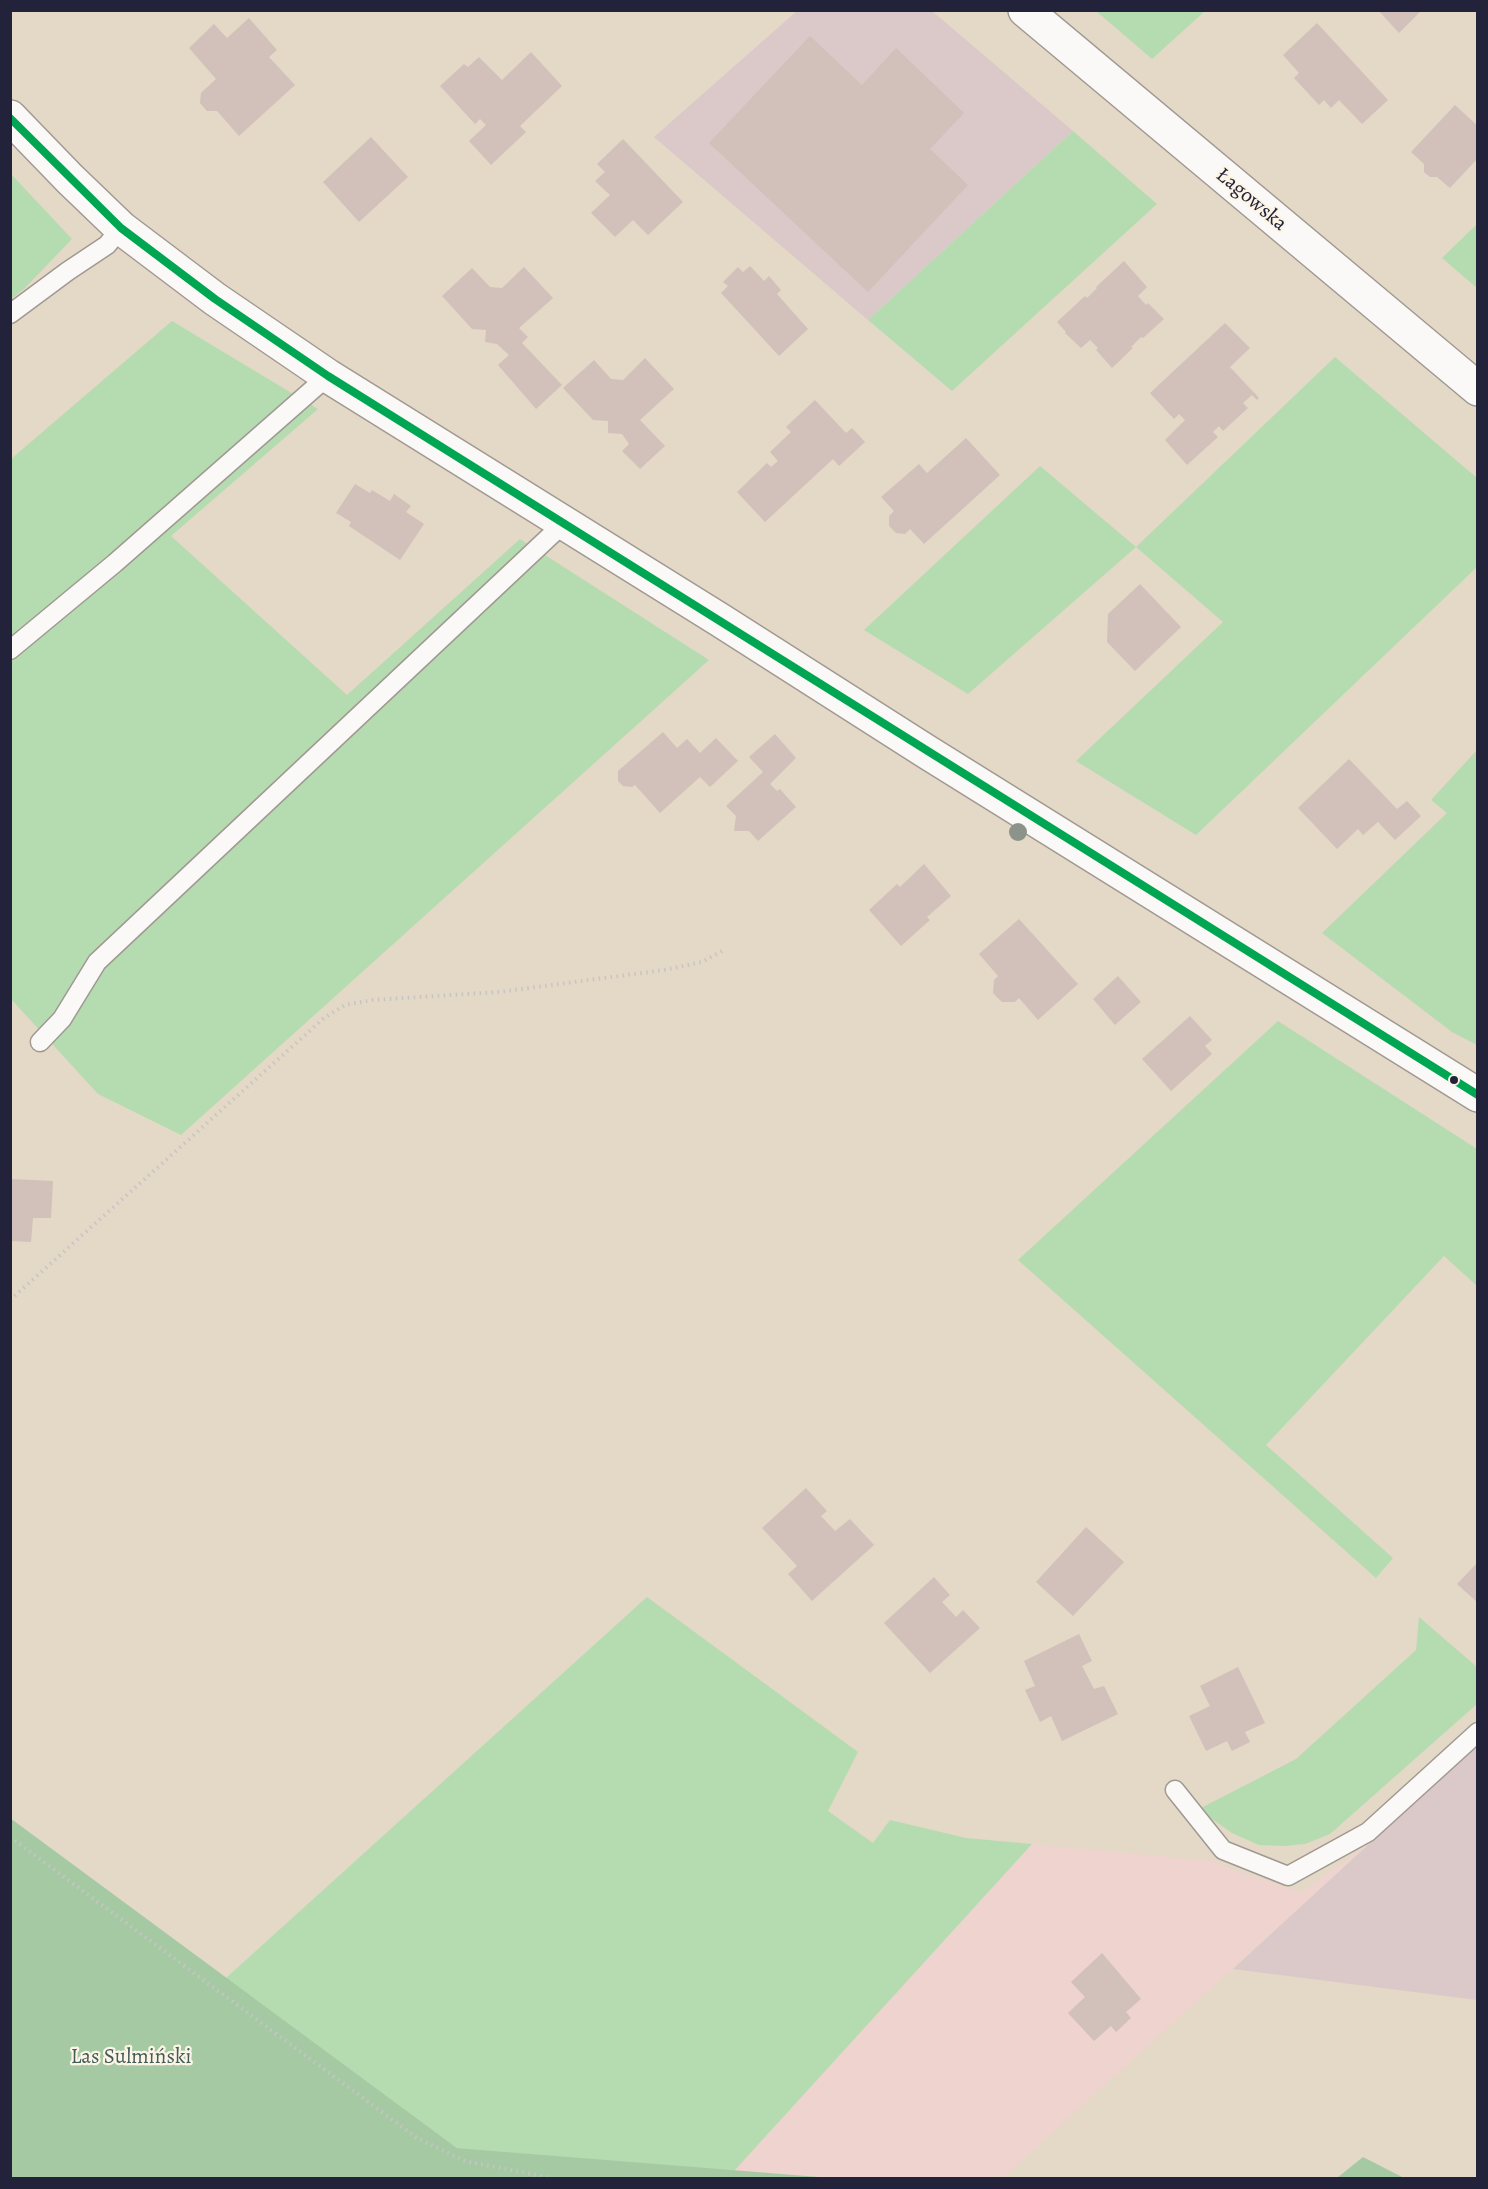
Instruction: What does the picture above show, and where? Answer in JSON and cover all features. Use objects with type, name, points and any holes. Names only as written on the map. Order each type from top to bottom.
[{"type":"street","name":"Łagowska","points":[[1025,10],[1478,389]]},
{"type":"street","points":[[10,117],[121,228],[215,299],[328,376],[1478,1095]]},
{"type":"lane","points":[[10,314],[107,245],[121,228]]},
{"type":"lane","points":[[10,650],[115,563],[328,376]]},
{"type":"lane","points":[[40,1042],[62,1019],[97,962],[563,524]]},
{"type":"lane","points":[[1175,1790],[1223,1850],[1288,1876],[1368,1832],[1478,1732]]},
{"type":"path","points":[[10,1300],[324,1018],[345,1005],[372,1000],[499,992],[664,970],[702,962],[722,951]]},
{"type":"path","points":[[10,1837],[417,2138],[465,2161],[550,2178]]},
{"type":"shaded area","points":[[798,10],[932,11],[1073,131],[868,320],[654,137]]},
{"type":"shaded area","points":[[1477,1745],[1477,2000],[1233,1969],[1369,1844]]},
{"type":"shaded area","points":[[1032,1844],[1213,1861],[1301,1892],[1369,1844],[1003,2178],[831,2178],[734,2171]]},
{"type":"green space","points":[[1096,11],[1205,11],[1152,59]]},
{"type":"green space","points":[[1073,131],[1157,204],[952,391],[868,320]]},
{"type":"green space","points":[[11,174],[72,239],[24,289],[11,299]]},
{"type":"green space","points":[[1477,224],[1477,288],[1442,258]]},
{"type":"green space","points":[[172,321],[318,409],[171,536],[347,695],[520,539],[709,660],[181,1135],[98,1094],[11,999],[11,459]]},
{"type":"green space","points":[[1335,357],[1477,478],[1477,567],[1196,835],[1076,761],[1223,622],[1136,547]]},
{"type":"green space","points":[[1040,466],[1136,547],[968,694],[864,630]]},
{"type":"green space","points":[[1477,750],[1477,1045],[1452,1032],[1322,933],[1447,813],[1431,800]]},
{"type":"green space","points":[[1278,1021],[1477,1149],[1477,1286],[1444,1256],[1266,1445],[1393,1558],[1376,1578],[1018,1260]]},
{"type":"green space","points":[[647,1597],[858,1752],[828,1811],[873,1843],[890,1820],[966,1838],[1032,1844],[734,2171],[457,2148],[226,1978]]},
{"type":"green space","points":[[1419,1617],[1477,1667],[1477,1704],[1330,1834],[1305,1844],[1259,1845],[1232,1833],[1209,1817],[1201,1808],[1296,1759],[1416,1650]]},
{"type":"green space","name":"Las Sulmiński","points":[[10,1818],[457,2148],[831,2178],[11,2178]]},
{"type":"green space","points":[[1363,2157],[1404,2178],[1337,2178]]},
{"type":"building","points":[[1378,10],[1422,10],[1399,33]]},
{"type":"building","points":[[249,18],[277,50],[269,57],[295,85],[239,136],[217,111],[207,111],[200,103],[201,93],[216,79],[189,48],[214,24],[227,38]]},
{"type":"building","points":[[1317,23],[1388,100],[1362,124],[1339,100],[1331,108],[1324,100],[1319,105],[1294,78],[1299,73],[1283,55]]},
{"type":"building","points":[[810,36],[862,85],[896,48],[964,113],[930,149],[968,185],[868,292],[709,143]]},
{"type":"building","points":[[531,52],[562,86],[520,126],[526,132],[491,165],[469,141],[486,125],[480,119],[475,124],[440,86],[464,64],[468,67],[479,57],[502,80]]},
{"type":"building","points":[[1455,105],[1478,126],[1478,158],[1450,188],[1437,177],[1430,177],[1424,172],[1424,164],[1411,152]]},
{"type":"building","points":[[371,137],[408,177],[359,222],[323,182]]},
{"type":"building","points":[[623,139],[683,202],[648,235],[633,220],[615,237],[591,213],[610,195],[595,181],[605,172],[597,164]]},
{"type":"building","points":[[1124,261],[1147,287],[1138,296],[1164,319],[1143,338],[1141,337],[1112,368],[1090,340],[1081,348],[1057,322],[1085,296],[1087,298]]},
{"type":"building","points":[[750,266],[764,281],[769,276],[781,290],[777,294],[808,329],[779,356],[721,293],[728,286],[723,282],[738,267],[743,272]]},
{"type":"building","points":[[524,267],[553,298],[519,328],[528,337],[522,343],[562,385],[536,409],[498,365],[509,355],[497,344],[485,342],[486,330],[472,329],[442,296],[472,268],[490,287],[502,288]]},
{"type":"building","points":[[1225,323],[1250,348],[1230,367],[1259,398],[1257,400],[1252,395],[1243,403],[1248,408],[1223,431],[1219,426],[1213,432],[1218,437],[1187,465],[1165,440],[1185,420],[1179,414],[1174,419],[1150,393]]},
{"type":"building","points":[[645,358],[674,389],[640,420],[665,446],[640,469],[622,451],[629,444],[622,434],[608,433],[608,421],[593,420],[563,388],[594,360],[611,379],[623,380]]},
{"type":"building","points":[[815,400],[846,433],[852,428],[865,442],[839,466],[833,459],[765,522],[737,492],[767,463],[771,467],[778,461],[770,452],[791,432],[786,427]]},
{"type":"building","points":[[966,438],[1000,475],[924,544],[910,529],[905,534],[896,533],[889,526],[889,516],[894,511],[881,497],[919,464],[927,473]]},
{"type":"building","points":[[355,484],[370,493],[372,490],[390,501],[394,494],[411,506],[406,512],[424,524],[400,560],[349,526],[351,522],[336,513]]},
{"type":"building","points":[[1140,584],[1181,627],[1135,671],[1107,642],[1108,614]]},
{"type":"building","points":[[663,732],[677,748],[687,739],[700,753],[716,738],[738,761],[710,787],[700,777],[660,813],[635,785],[623,786],[618,781],[618,771]]},
{"type":"building","points":[[775,734],[796,758],[770,784],[777,791],[780,789],[796,807],[758,841],[749,831],[734,831],[736,816],[726,806],[763,772],[749,757]]},
{"type":"building","points":[[1349,759],[1397,809],[1407,801],[1421,816],[1395,840],[1378,822],[1363,835],[1358,829],[1337,849],[1298,808]]},
{"type":"building","points":[[924,864],[951,896],[927,917],[930,920],[901,946],[869,910],[897,884],[900,887]]},
{"type":"building","points":[[1019,919],[1078,984],[1038,1020],[1019,998],[1015,1002],[1002,1002],[993,993],[994,980],[998,976],[979,954]]},
{"type":"building","points":[[1118,976],[1141,1002],[1115,1025],[1093,999]]},
{"type":"building","points":[[1190,1016],[1212,1040],[1205,1046],[1212,1054],[1171,1091],[1142,1059]]},
{"type":"building","points":[[10,1179],[53,1181],[51,1218],[33,1218],[31,1242],[10,1241]]},
{"type":"building","points":[[806,1488],[827,1511],[821,1516],[835,1531],[850,1519],[874,1545],[812,1601],[788,1574],[797,1566],[762,1528]]},
{"type":"building","points":[[1086,1527],[1124,1562],[1073,1616],[1036,1582]]},
{"type":"building","points":[[1478,1562],[1478,1603],[1457,1584]]},
{"type":"building","points":[[934,1577],[950,1595],[942,1602],[956,1617],[963,1610],[980,1628],[930,1673],[884,1623]]},
{"type":"building","points":[[1079,1634],[1092,1661],[1082,1666],[1094,1689],[1104,1686],[1118,1714],[1062,1741],[1051,1716],[1040,1722],[1025,1690],[1035,1686],[1024,1661]]},
{"type":"building","points":[[1238,1667],[1265,1723],[1245,1732],[1250,1742],[1232,1751],[1227,1741],[1206,1751],[1189,1716],[1210,1706],[1200,1686]]},
{"type":"building","points":[[1102,1953],[1141,1999],[1126,2012],[1131,2018],[1116,2032],[1111,2026],[1094,2041],[1068,2013],[1085,1997],[1071,1982]]},
{"type":"transit line","points":[[10,118],[121,228],[215,299],[328,376],[1478,1095]]}]
